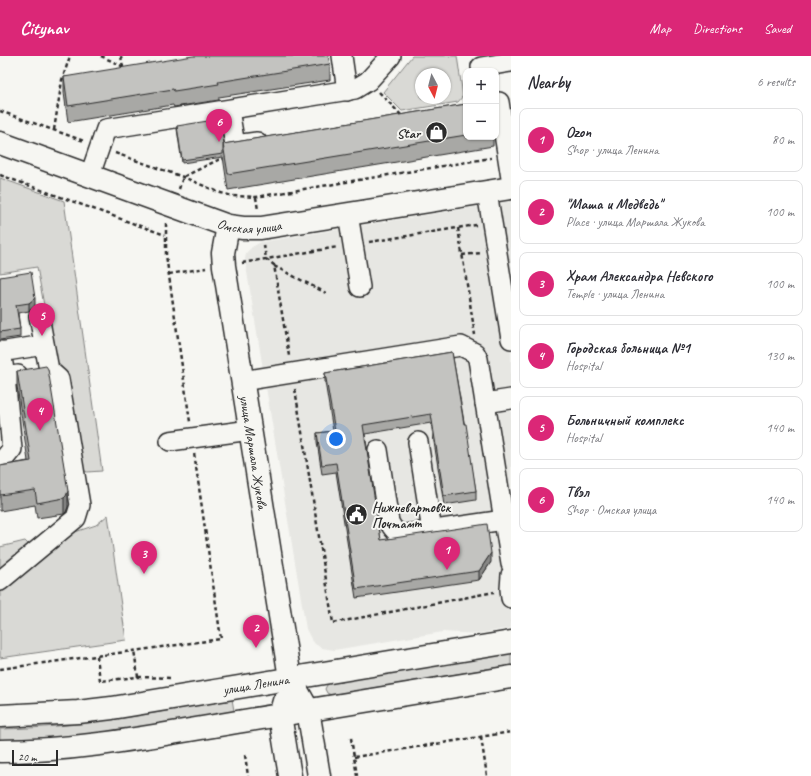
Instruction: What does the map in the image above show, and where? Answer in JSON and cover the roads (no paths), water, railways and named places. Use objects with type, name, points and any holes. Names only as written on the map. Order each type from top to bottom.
[{"type":"main road","name":"Омская улица","points":[[0,142],[228,226],[243,228],[261,228],[511,188]]},
{"type":"main road","name":"улица Маршала Жукова","points":[[228,226],[224,253],[224,266],[290,678]]},
{"type":"main road","name":"улица Ленина","points":[[0,716],[78,712],[120,707],[511,642]]},
{"type":"main road","points":[[0,751],[23,751],[111,743],[511,677]]},
{"type":"main road","points":[[290,678],[308,710],[318,776]]},
{"type":"main road","points":[[290,678],[280,715],[290,776]]},
{"type":"lane","points":[[342,56],[347,91]]},
{"type":"lane","points":[[90,175],[106,129],[355,89],[368,81],[391,56]]},
{"type":"lane","points":[[480,65],[511,62]]},
{"type":"lane","points":[[502,101],[511,178]]},
{"type":"lane","points":[[229,110],[235,145],[273,139]]},
{"type":"lane","points":[[487,192],[511,339]]},
{"type":"lane","points":[[348,214],[360,287]]},
{"type":"lane","points":[[0,581],[76,518],[79,512],[80,505],[59,379],[49,370],[39,316]]},
{"type":"lane","points":[[0,460],[3,460],[12,449],[5,377],[0,352],[44,345]]},
{"type":"lane","points":[[242,381],[461,346],[475,353],[478,359],[511,564]]},
{"type":"lane","points":[[5,377],[49,370]]},
{"type":"lane","points":[[485,403],[511,399]]},
{"type":"lane","points":[[170,441],[250,430]]},
{"type":"lane","points":[[418,442],[432,531]]},
{"type":"lane","points":[[378,450],[390,522],[393,530],[399,534],[432,531],[504,520]]},
{"type":"place","name":"Star","points":[[436,133]]},
{"type":"place","name":"Твэл","points":[[219,142]]},
{"type":"place","name":"Больничный комплекс","points":[[42,336]]},
{"type":"place","name":"Городская больница №1","points":[[40,431]]},
{"type":"place","name":"Нижневартовск Почтамт","points":[[357,515]]},
{"type":"place","name":"Ozon","points":[[447,570]]},
{"type":"place","name":"Храм Александра Невского","points":[[144,574]]},
{"type":"place","name":"\"Маша и Медведь\"","points":[[256,648]]}]
